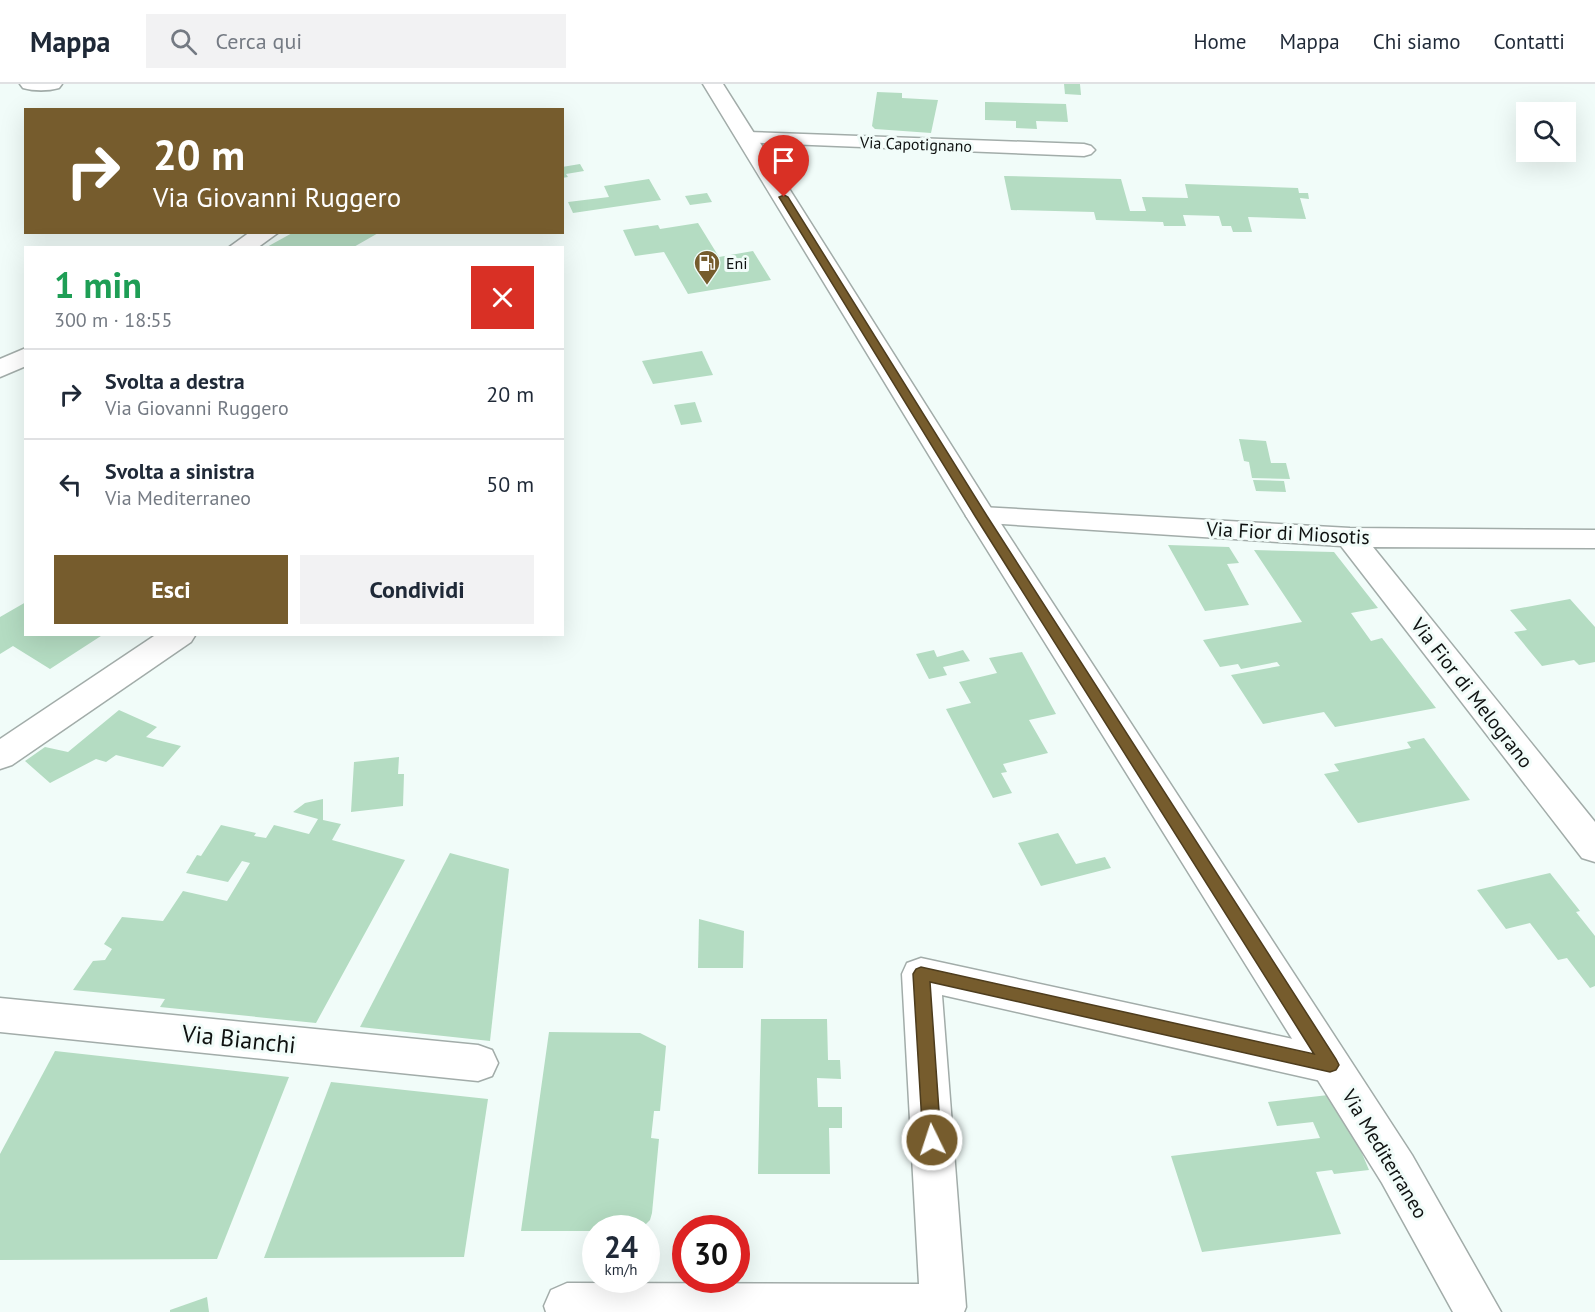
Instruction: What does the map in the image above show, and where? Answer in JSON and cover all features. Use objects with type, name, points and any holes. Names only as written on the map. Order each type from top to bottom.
[{"type":"street","points":[[30,84],[52,84]]},
{"type":"street","name":"Via Mediterraneo","points":[[713,84],[981,516],[1397,1169],[1478,1312]]},
{"type":"street","name":"Via Capotignano","points":[[747,138],[1084,150]]},
{"type":"street","points":[[243,246],[264,234]]},
{"type":"street","points":[[0,369],[24,357]]},
{"type":"street","name":"Via Fior di Miosotis","points":[[981,516],[1350,537],[1595,539]]},
{"type":"street","name":"Via Fior di Melograno","points":[[1350,537],[1595,848]]},
{"type":"street","points":[[0,756],[177,636]]},
{"type":"street","points":[[567,1306],[943,1307],[921,974],[1330,1065]]},
{"type":"street","name":"Via Bianchi","points":[[0,1015],[478,1063]]},
{"type":"building","points":[[1064,84],[1080,84],[1081,95],[1065,94]]},
{"type":"building","points":[[877,92],[902,93],[902,98],[938,100],[931,133],[875,129],[872,126]]},
{"type":"building","points":[[985,102],[1066,104],[1068,122],[1036,121],[1037,129],[1016,128],[1016,121],[985,120]]},
{"type":"building","points":[[580,164],[584,171],[566,174],[568,177],[564,178],[564,167]]},
{"type":"building","points":[[1004,176],[1121,179],[1130,211],[1146,211],[1142,197],[1188,198],[1185,184],[1298,188],[1299,193],[1308,193],[1309,199],[1300,198],[1306,219],[1248,217],[1252,232],[1233,232],[1231,226],[1222,226],[1219,216],[1183,215],[1186,226],[1164,226],[1163,222],[1096,220],[1094,212],[1011,210]]},
{"type":"building","points":[[649,179],[661,200],[573,213],[568,202],[609,197],[604,186]]},
{"type":"building","points":[[707,193],[712,202],[690,205],[685,196]]},
{"type":"building","points":[[698,223],[719,257],[753,251],[771,280],[688,294],[664,252],[635,256],[623,230],[658,225],[660,229]]},
{"type":"building","points":[[290,234],[376,234],[356,246],[269,246]]},
{"type":"building","points":[[702,351],[713,375],[653,384],[642,361]]},
{"type":"building","points":[[695,402],[702,422],[681,425],[674,405]]},
{"type":"building","points":[[1239,439],[1266,441],[1271,463],[1286,463],[1290,479],[1252,478],[1249,462],[1244,461]]},
{"type":"building","points":[[1253,480],[1284,481],[1286,492],[1256,491]]},
{"type":"building","points":[[1168,545],[1229,547],[1239,563],[1227,564],[1249,605],[1205,611]]},
{"type":"building","points":[[1254,550],[1334,552],[1378,608],[1351,613],[1371,641],[1382,638],[1436,708],[1335,727],[1324,712],[1263,724],[1231,675],[1280,666],[1277,662],[1241,669],[1238,664],[1220,667],[1203,640],[1302,622]]},
{"type":"building","points":[[1570,599],[1595,627],[1595,662],[1579,665],[1574,660],[1542,666],[1514,632],[1527,630],[1510,610]]},
{"type":"building","points":[[24,603],[24,636],[101,636],[50,669],[13,646],[0,654],[0,617]]},
{"type":"building","points":[[934,650],[937,657],[963,650],[970,661],[943,667],[947,675],[929,679],[916,654]]},
{"type":"building","points":[[1022,652],[1056,714],[1029,720],[1048,753],[1003,764],[1007,772],[1001,773],[1012,793],[993,798],[946,709],[971,703],[959,682],[997,673],[989,658]]},
{"type":"building","points":[[119,710],[157,727],[146,737],[181,746],[163,767],[116,755],[106,762],[96,759],[50,783],[25,761],[45,747],[68,752]]},
{"type":"building","points":[[1424,738],[1470,800],[1358,823],[1324,774],[1339,771],[1334,764],[1411,748],[1407,742]]},
{"type":"building","points":[[399,757],[398,774],[404,774],[403,806],[351,812],[354,762]]},
{"type":"building","points":[[323,799],[323,820],[341,824],[332,840],[405,860],[316,1023],[160,1007],[165,999],[73,990],[93,961],[105,960],[112,949],[104,944],[122,917],[163,921],[183,891],[227,901],[250,863],[242,861],[228,882],[186,873],[197,855],[201,856],[221,825],[256,833],[254,836],[266,838],[274,825],[309,834],[318,819],[293,812],[305,803]]},
{"type":"building","points":[[1058,833],[1076,864],[1105,857],[1111,868],[1041,886],[1018,843]]},
{"type":"building","points":[[450,853],[509,869],[490,1041],[360,1027]]},
{"type":"building","points":[[1550,873],[1580,911],[1576,912],[1595,936],[1595,986],[1590,988],[1567,958],[1558,960],[1530,923],[1506,929],[1477,890]]},
{"type":"building","points":[[699,919],[744,931],[743,968],[698,968]]},
{"type":"building","points":[[761,1019],[827,1019],[828,1060],[840,1060],[841,1079],[817,1078],[818,1107],[842,1107],[842,1128],[829,1128],[830,1174],[758,1174]]},
{"type":"building","points":[[549,1032],[640,1033],[666,1046],[660,1111],[654,1111],[651,1138],[659,1139],[651,1215],[582,1215],[582,1231],[521,1231]]},
{"type":"building","points":[[55,1051],[289,1077],[217,1259],[0,1260],[0,1154]]},
{"type":"building","points":[[331,1082],[488,1099],[464,1257],[264,1258]]},
{"type":"building","points":[[1337,1094],[1369,1170],[1334,1174],[1332,1170],[1316,1172],[1341,1234],[1202,1252],[1171,1156],[1320,1138],[1313,1122],[1277,1126],[1268,1102]]},
{"type":"building","points":[[207,1297],[209,1312],[170,1312],[170,1310]]},
{"type":"place","name":"Eni","points":[[707,286]]},
{"type":"route","points":[[784,197],[981,516],[1330,1065],[921,974],[932,1140]]}]
